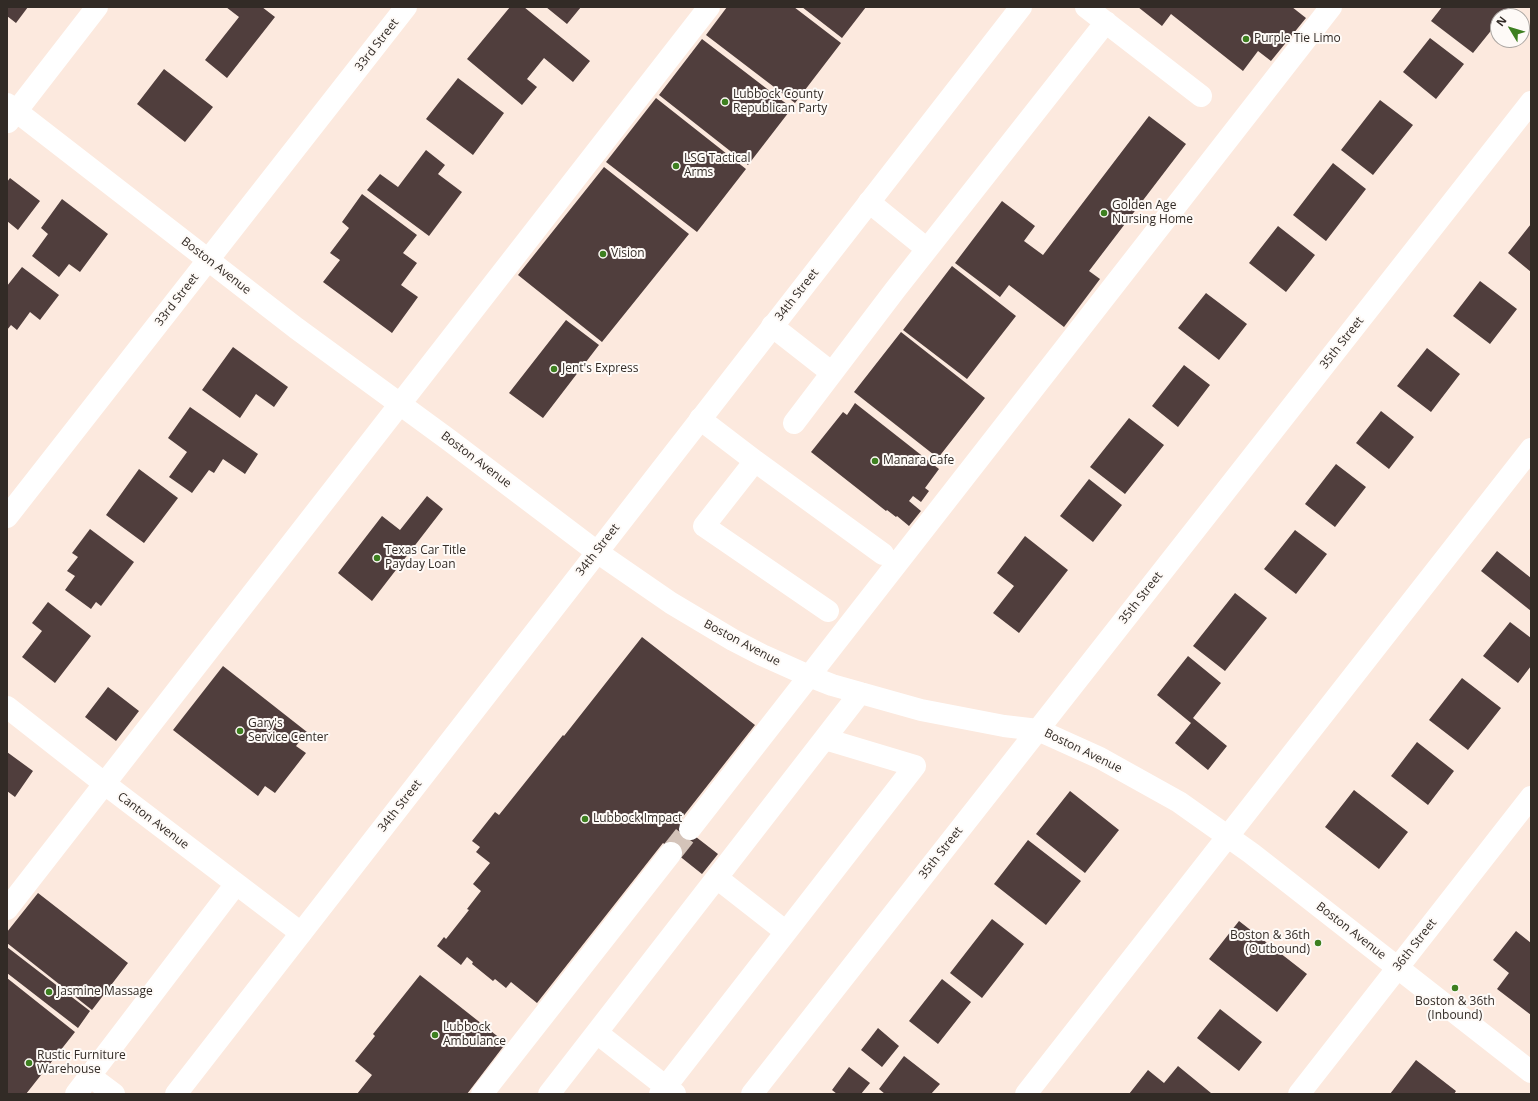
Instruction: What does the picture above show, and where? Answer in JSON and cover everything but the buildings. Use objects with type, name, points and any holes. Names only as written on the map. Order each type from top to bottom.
[{"type":"street","points":[[10,113],[97,7]]},
{"type":"street","name":"33rd Street","points":[[7,517],[406,7]]},
{"type":"street","points":[[7,909],[709,7]]},
{"type":"street","name":"34th Street","points":[[176,1094],[1021,7]]},
{"type":"street","points":[[1086,7],[1201,96]]},
{"type":"street","points":[[690,829],[1331,7]]},
{"type":"street","points":[[794,423],[927,250],[1106,22]]},
{"type":"street","name":"35th Street","points":[[752,1094],[1531,102]]},
{"type":"street","name":"Boston Avenue","points":[[10,113],[597,552],[705,624],[762,655],[832,685],[921,710],[1004,726],[1038,730],[1100,758],[1179,802],[1228,836],[1531,1072]]},
{"type":"street","points":[[869,202],[927,250]]},
{"type":"street","points":[[772,326],[832,373]]},
{"type":"street","points":[[700,419],[883,554]]},
{"type":"street","points":[[1026,1094],[1531,449]]},
{"type":"street","points":[[755,461],[704,526],[828,611]]},
{"type":"street","points":[[549,1094],[860,693]]},
{"type":"street","name":"Canton Avenue","points":[[7,707],[105,784],[301,933]]},
{"type":"street","points":[[597,1033],[667,1092],[786,932],[915,766],[825,739]]},
{"type":"street","name":"36th Street","points":[[1299,1094],[1531,797]]},
{"type":"street","points":[[482,1094],[670,853]]},
{"type":"street","points":[[717,878],[786,932]]},
{"type":"street","points":[[76,1094],[236,884]]},
{"type":"street","points":[[90,1076],[114,1094]]},
{"type":"tunnel","points":[[671,853],[690,829]]},
{"type":"place","name":"Purple Tie Limo","points":[[1246,39]]},
{"type":"place","name":"Lubbock County Republican Party","points":[[725,102]]},
{"type":"place","name":"LSG Tactical Arms","points":[[676,166]]},
{"type":"place","name":"Golden Age Nursing Home","points":[[1104,213]]},
{"type":"place","name":"Vision","points":[[603,254]]},
{"type":"place","name":"Jent's Express","points":[[554,369]]},
{"type":"place","name":"Manara Cafe","points":[[875,461]]},
{"type":"place","name":"Texas Car Title Payday Loan","points":[[377,558]]},
{"type":"place","name":"Gary's Service Center","points":[[240,731]]},
{"type":"place","name":"Lubbock Impact","points":[[585,819]]},
{"type":"place","name":"Boston & 36th (Outbound)","points":[[1318,943]]},
{"type":"place","name":"Boston & 36th (Inbound)","points":[[1455,988]]},
{"type":"place","name":"Jasmine Massage","points":[[49,992]]},
{"type":"place","name":"Lubbock Ambulance","points":[[435,1035]]},
{"type":"place","name":"Rustic Furniture Warehouse","points":[[29,1063]]}]
